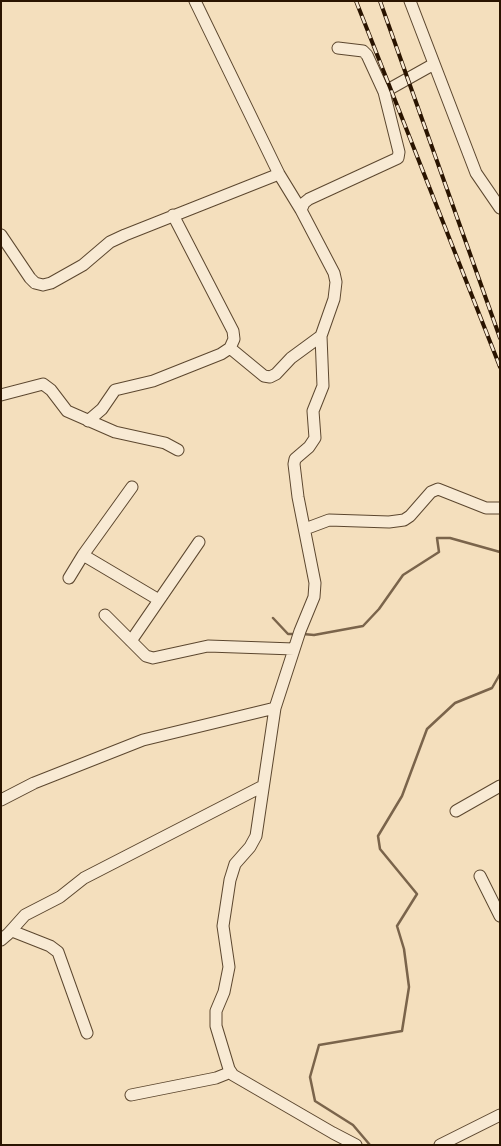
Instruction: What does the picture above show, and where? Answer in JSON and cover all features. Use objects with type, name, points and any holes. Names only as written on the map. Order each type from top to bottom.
[{"type":"street","points":[[195,1],[279,174],[301,210],[334,273],[336,282],[334,299],[321,336],[323,386],[313,412],[315,438],[309,447],[298,455],[294,464],[316,583],[314,597],[300,631],[275,708],[256,836],[250,847],[238,859],[233,870],[223,926],[230,967],[215,1018],[231,1072],[333,1133],[356,1145]]},
{"type":"street","points":[[410,1],[476,173],[500,208]]},
{"type":"street","points":[[301,210],[304,203],[309,199],[398,158],[399,152],[384,92],[367,55],[363,51],[338,48]]},
{"type":"street","points":[[384,92],[434,64]]},
{"type":"street","points":[[1,235],[30,278],[35,283],[43,285],[51,283],[83,265],[110,242],[173,215],[279,174]]},
{"type":"street","points":[[88,421],[102,409],[116,390],[153,381],[220,354],[230,348],[234,339],[233,332],[173,215]]},
{"type":"street","points":[[230,348],[264,376],[270,377],[276,374],[296,354],[321,336]]},
{"type":"street","points":[[1,395],[42,384],[51,390],[67,411],[115,432],[165,443],[178,450]]},
{"type":"street","points":[[69,578],[83,555],[132,487]]},
{"type":"street","points":[[305,528],[329,520],[389,522],[404,520],[410,516],[428,495],[438,489],[480,506],[493,509],[500,508]]},
{"type":"street","points":[[131,641],[199,542]]},
{"type":"street","points":[[83,555],[159,600]]},
{"type":"street","points":[[105,615],[146,656],[153,658],[208,646],[295,648]]},
{"type":"street","points":[[1,800],[34,783],[137,742],[275,708]]},
{"type":"street","points":[[1,940],[12,931],[25,915],[60,897],[84,878],[264,786]]},
{"type":"street","points":[[456,811],[500,786]]},
{"type":"street","points":[[480,876],[500,916]]},
{"type":"street","points":[[12,931],[50,946],[58,952],[87,1033]]},
{"type":"street","points":[[131,1095],[216,1078],[231,1072]]},
{"type":"street","points":[[440,1145],[500,1115]]},
{"type":"waterway","points":[[303,634],[314,635],[363,626],[379,609],[403,575],[439,552],[437,538],[450,538],[500,552]]},
{"type":"waterway","points":[[273,618],[288,634],[296,634]]},
{"type":"waterway","points":[[370,1145],[353,1125],[315,1101],[310,1077],[319,1045],[402,1031],[409,987],[404,949],[397,926],[417,894],[380,849],[378,836],[402,796],[427,729],[455,703],[492,688],[500,674]]},
{"type":"railway","points":[[356,1],[500,367]]},
{"type":"railway","points":[[380,1],[500,338]]}]
